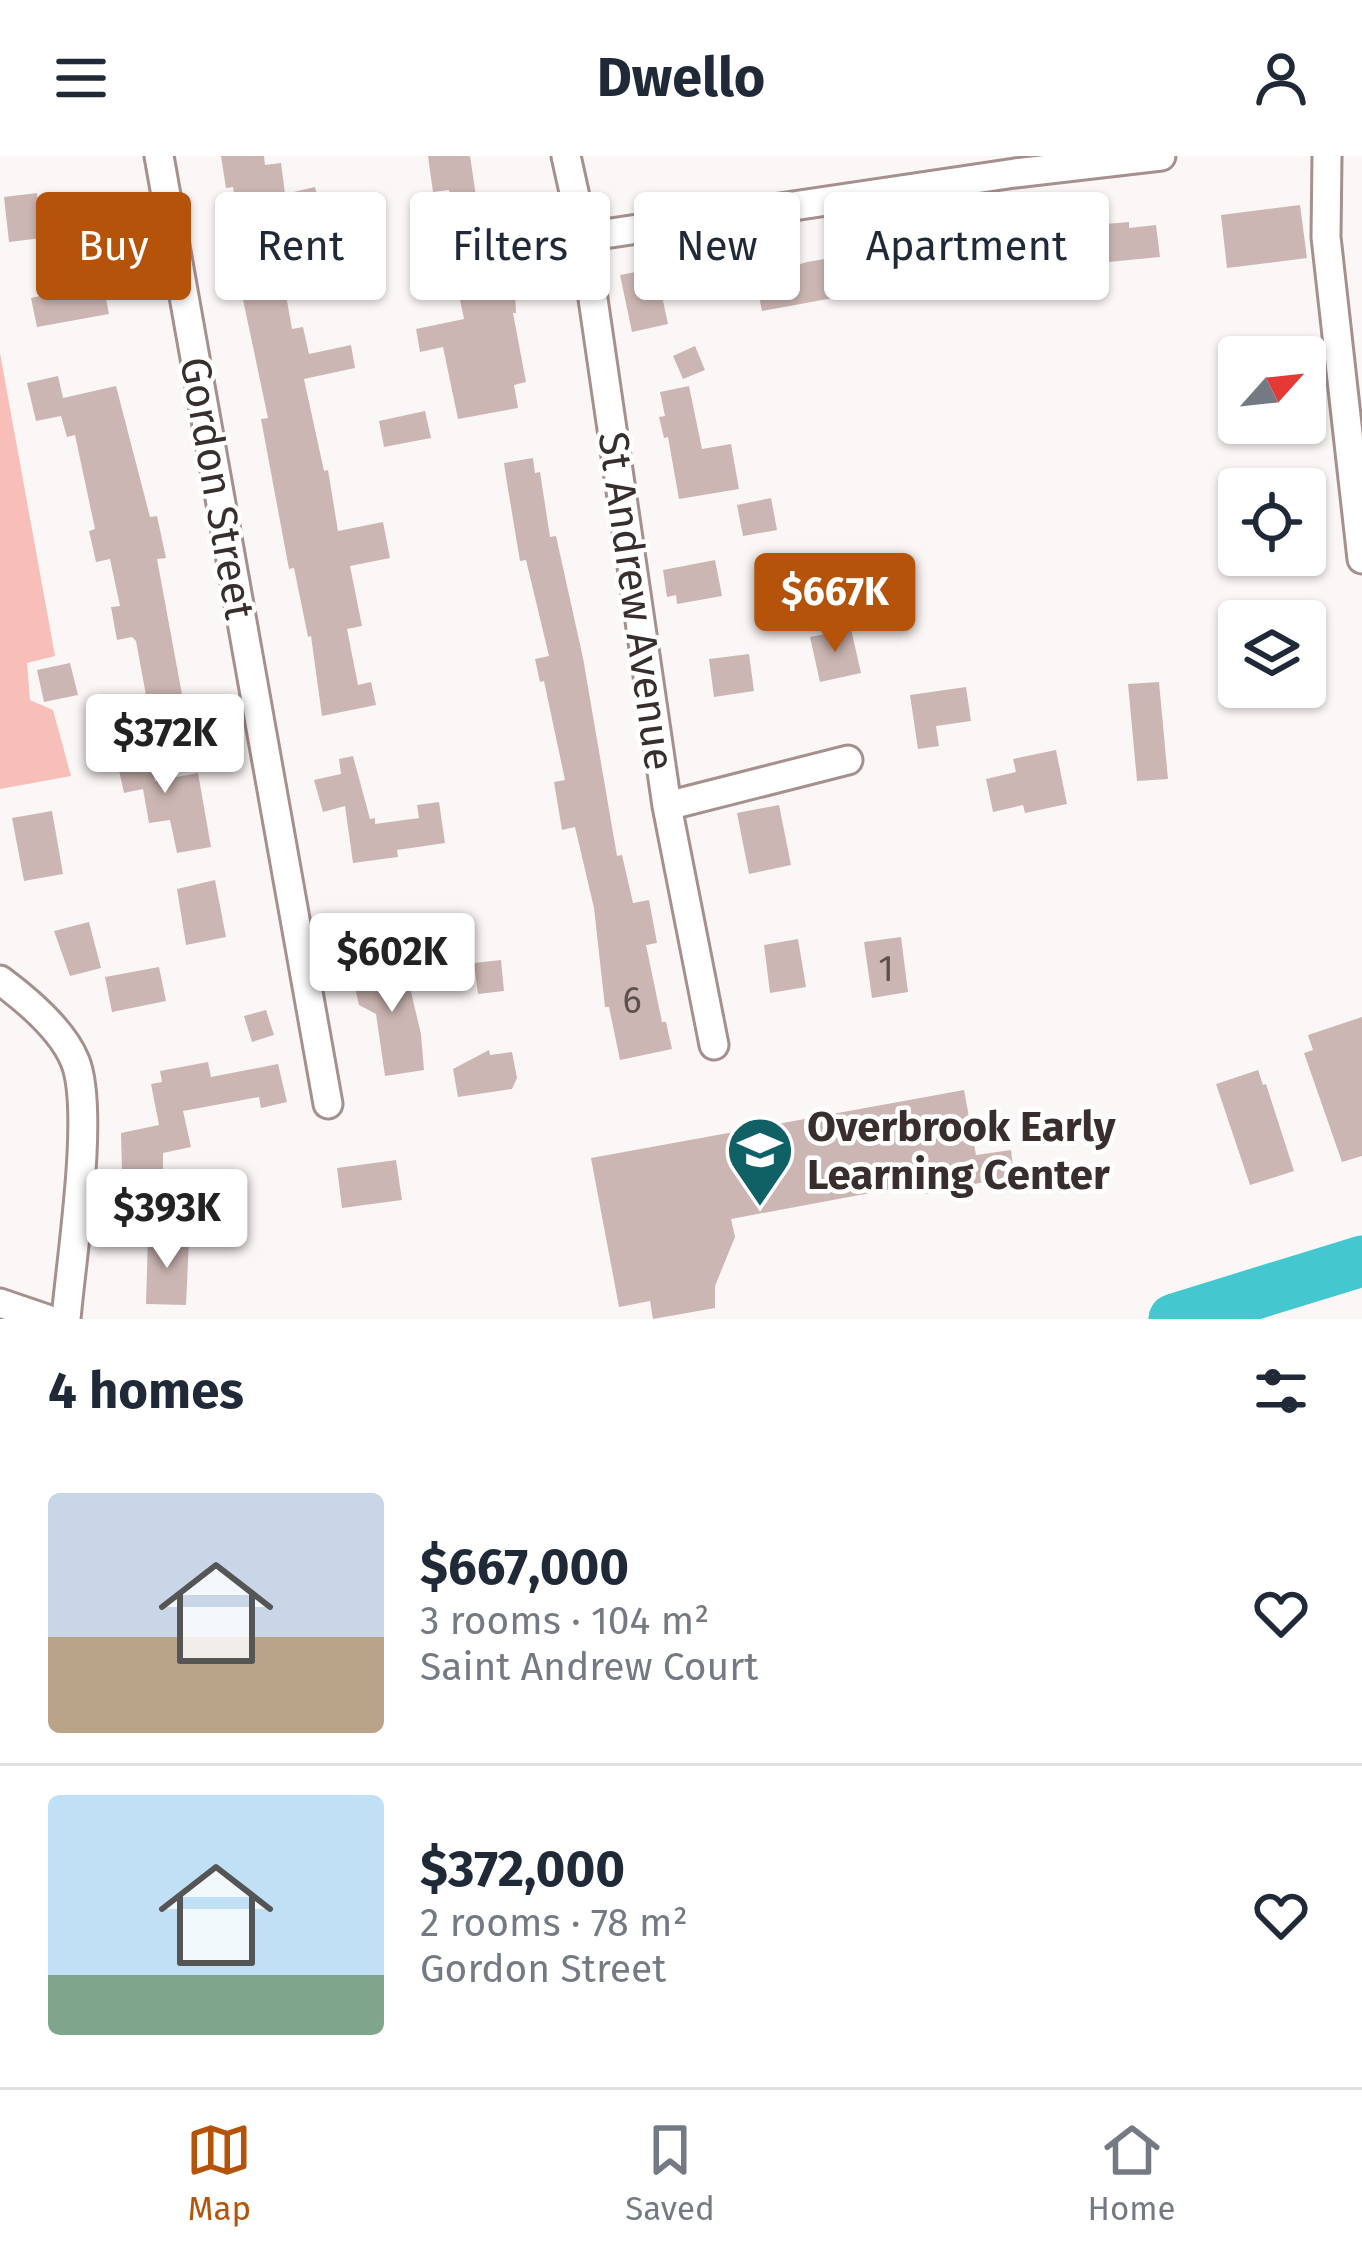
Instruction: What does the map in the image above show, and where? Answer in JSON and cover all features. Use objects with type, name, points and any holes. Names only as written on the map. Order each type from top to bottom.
[{"type":"street","name":"Gordon Street","points":[[159,156],[328,1104]]},
{"type":"street","name":"St Andrew Avenue","points":[[566,156],[574,192]]},
{"type":"street","points":[[610,233],[1015,164],[1161,156]]},
{"type":"street","points":[[1327,156],[1326,237],[1362,559]]},
{"type":"street","name":"St Andrew Avenue","points":[[593,300],[667,806],[714,1045]]},
{"type":"street","points":[[667,806],[848,760]]},
{"type":"street","points":[[0,980],[57,1034],[76,1064],[83,1109],[66,1319]]},
{"type":"street","points":[[0,1303],[47,1319]]},
{"type":"shaded area","points":[[0,353],[55,656],[27,663],[30,700],[53,710],[71,776],[0,789]]},
{"type":"building","points":[[221,156],[264,156],[265,165],[281,163],[285,192],[226,188]]},
{"type":"building","points":[[428,156],[470,156],[475,192],[433,192]]},
{"type":"building","points":[[36,193],[36,239],[9,242],[4,197]]},
{"type":"building","points":[[1300,205],[1307,258],[1227,268],[1221,215]]},
{"type":"building","points":[[1129,222],[1129,228],[1156,225],[1160,257],[1109,262],[1109,224]]},
{"type":"building","points":[[824,259],[824,300],[762,311],[760,300],[800,300],[800,264]]},
{"type":"building","points":[[634,272],[634,300],[663,300],[668,324],[632,332],[620,275]]},
{"type":"building","points":[[31,298],[106,300],[109,314],[37,327]]},
{"type":"building","points":[[243,300],[287,300],[292,329],[303,327],[309,354],[351,345],[355,368],[304,379],[338,531],[383,522],[390,558],[350,566],[362,626],[347,629],[358,685],[371,682],[376,705],[322,716],[311,636],[294,568],[289,569],[261,419],[268,418]]},
{"type":"building","points":[[460,300],[515,300],[513,313],[526,382],[514,385],[518,408],[458,419],[443,347],[420,352],[416,329],[464,319]]},
{"type":"building","points":[[695,346],[705,370],[683,379],[673,356]]},
{"type":"building","points":[[58,376],[63,398],[116,386],[150,517],[157,516],[166,558],[157,559],[188,727],[153,733],[136,641],[132,637],[117,640],[111,607],[120,606],[110,559],[96,562],[89,531],[95,529],[75,435],[67,437],[61,416],[36,421],[27,383]]},
{"type":"building","points":[[689,386],[702,449],[731,444],[739,489],[679,499],[668,437],[664,438],[659,417],[665,416],[660,392]]},
{"type":"building","points":[[425,411],[431,438],[384,447],[379,421]]},
{"type":"building","points":[[533,458],[583,658],[617,856],[622,855],[633,903],[649,900],[657,943],[646,945],[672,1049],[620,1060],[609,1007],[605,1007],[594,908],[575,827],[562,830],[554,782],[565,780],[535,659],[549,656],[526,560],[520,561],[506,477],[504,463]]},
{"type":"building","points":[[771,498],[777,530],[743,536],[737,505]]},
{"type":"building","points":[[715,560],[722,596],[677,604],[676,595],[667,597],[663,570]]},
{"type":"building","points":[[851,629],[861,673],[820,682],[810,637]]},
{"type":"building","points":[[749,654],[754,691],[714,697],[709,659]]},
{"type":"building","points":[[70,663],[78,695],[44,702],[37,670]]},
{"type":"building","points":[[1159,682],[1168,779],[1137,781],[1128,684]]},
{"type":"building","points":[[966,687],[971,721],[936,726],[939,746],[918,749],[910,695]]},
{"type":"building","points":[[146,737],[155,781],[198,773],[211,847],[177,853],[170,820],[149,823],[143,789],[124,793],[113,743]]},
{"type":"building","points":[[1056,750],[1067,804],[1025,813],[1023,805],[993,812],[986,779],[1016,772],[1013,759]]},
{"type":"building","points":[[353,756],[375,824],[419,818],[417,805],[439,802],[445,843],[397,850],[398,857],[353,863],[345,806],[323,812],[314,780],[341,774],[339,759]]},
{"type":"building","points":[[779,805],[791,865],[749,874],[737,813]]},
{"type":"building","points":[[52,811],[63,874],[24,881],[12,818]]},
{"type":"building","points":[[215,880],[226,937],[186,945],[177,889]]},
{"type":"building","points":[[89,922],[101,968],[70,976],[54,931]]},
{"type":"building","points":[[901,937],[908,992],[872,998],[864,942]]},
{"type":"building","points":[[798,939],[806,987],[770,993],[764,945]]},
{"type":"building","points":[[403,958],[421,1034],[424,1070],[385,1076],[376,1014],[359,1005],[351,971]]},
{"type":"building","points":[[501,960],[504,991],[478,994],[474,963]]},
{"type":"building","points":[[159,967],[166,1001],[112,1012],[105,977]]},
{"type":"building","points":[[266,1010],[274,1035],[252,1042],[244,1016]]},
{"type":"building","points":[[1362,1017],[1362,1156],[1342,1162],[1304,1053],[1313,1050],[1308,1035]]},
{"type":"building","points":[[489,1050],[490,1055],[512,1052],[517,1078],[512,1089],[458,1097],[453,1069]]},
{"type":"building","points":[[208,1062],[211,1077],[278,1064],[287,1102],[261,1108],[259,1097],[183,1111],[191,1147],[163,1153],[163,1208],[123,1207],[121,1133],[159,1125],[151,1084],[162,1082],[160,1071]]},
{"type":"building","points":[[1258,1070],[1294,1171],[1250,1185],[1216,1084]]},
{"type":"building","points":[[964,1090],[976,1155],[1011,1150],[1014,1176],[926,1194],[924,1183],[731,1219],[735,1237],[715,1286],[715,1308],[653,1319],[650,1301],[619,1307],[591,1158]]},
{"type":"building","points":[[396,1160],[402,1200],[342,1208],[337,1168]]},
{"type":"building","points":[[148,1237],[189,1239],[186,1305],[146,1304]]},
{"type":"waterway","points":[[1174,1319],[1362,1261]]},
{"type":"place","name":"Overbrook Early Learning Center","points":[[760,1209]]}]
